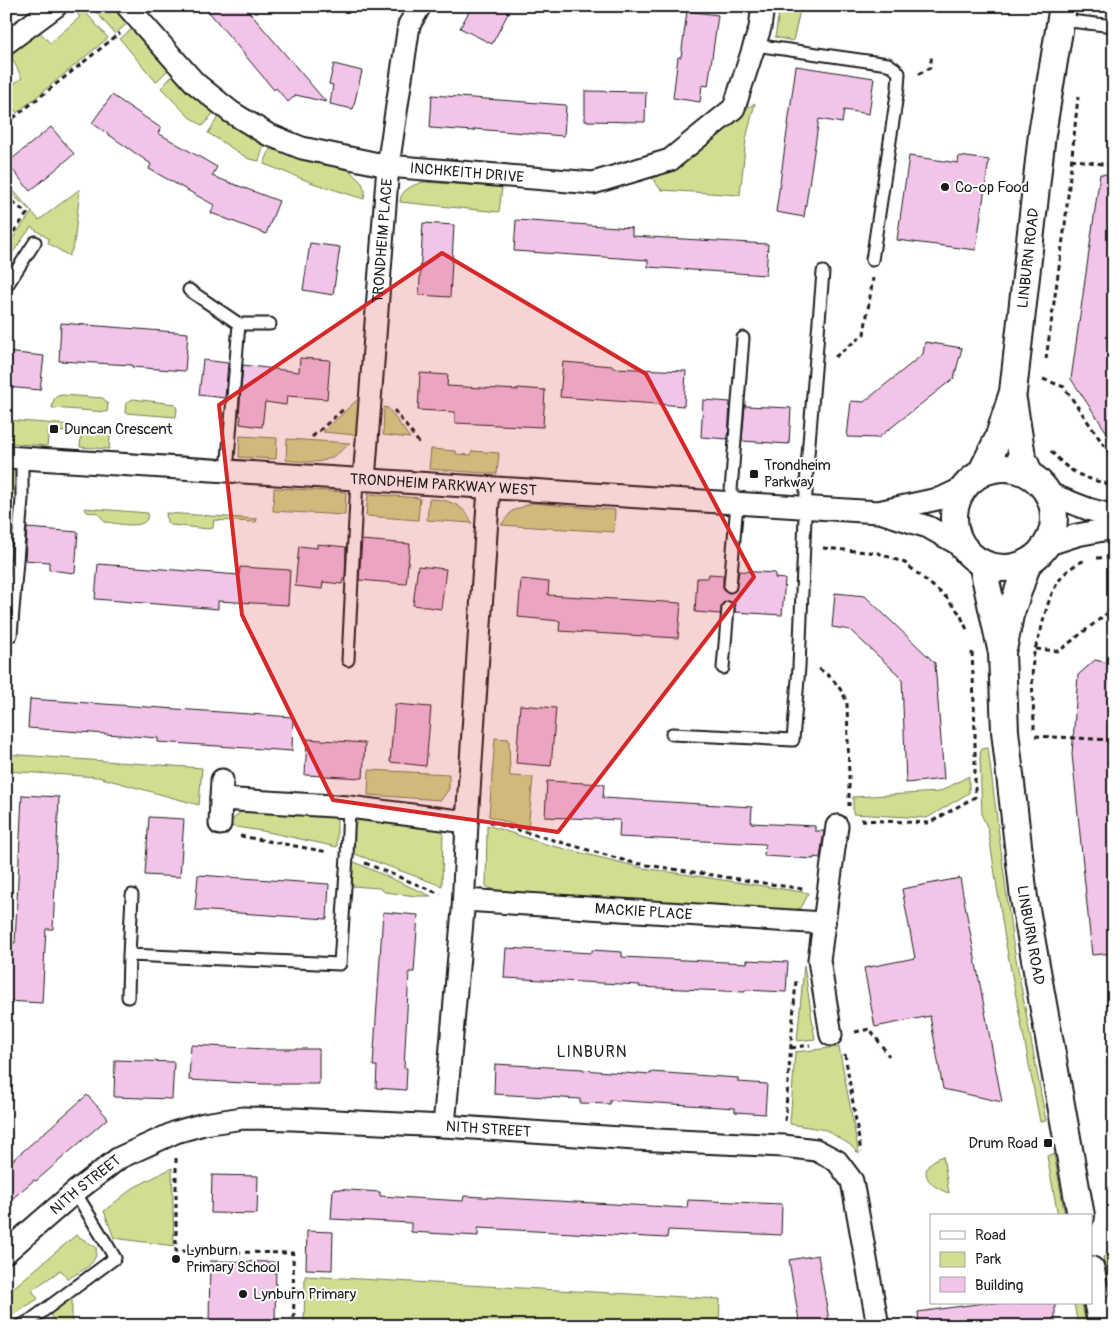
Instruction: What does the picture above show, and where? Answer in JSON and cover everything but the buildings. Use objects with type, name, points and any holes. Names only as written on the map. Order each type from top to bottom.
[{"type":"street","points":[[6,43],[56,6]]},
{"type":"street","name":"TRONDHEIM PLACE","points":[[360,480],[388,166],[409,26],[420,6]]},
{"type":"street","name":"INCHKEITH DRIVE","points":[[133,13],[194,83],[231,112],[267,134],[302,148],[388,166],[594,183],[670,160],[734,108],[760,28],[763,6]]},
{"type":"street","name":"LINBURN ROAD","points":[[962,546],[956,532],[954,517],[956,502],[972,481],[998,439],[1012,392],[1042,134],[1062,13]]},
{"type":"street","name":"LINBURN ROAD","points":[[1002,653],[1010,615],[1037,553],[1053,530],[1054,518],[1052,505],[1022,456],[1012,392]]},
{"type":"street","name":"TRONDHEIM PARKWAY WEST","points":[[14,457],[878,512],[928,527],[962,546]]},
{"type":"street","points":[[972,481],[997,468],[1014,469],[1088,509],[1114,516]]},
{"type":"street","name":"TRONDHEIM PARKWAY WEST","points":[[878,512],[942,498],[972,481]]},
{"type":"street","points":[[444,1126],[464,900],[489,488]]},
{"type":"street","points":[[962,546],[971,556],[982,563],[997,568],[1013,567],[1037,553],[1077,535],[1114,528]]},
{"type":"street","name":"LINBURN ROAD","points":[[982,563],[1002,653],[1005,731],[1024,898],[1081,1214]]},
{"type":"street","points":[[220,824],[221,789],[349,807],[468,819]]},
{"type":"street","points":[[842,1039],[819,960],[828,893],[843,822]]},
{"type":"street","name":"MACKIE PLACE","points":[[464,900],[824,923]]},
{"type":"street","name":"NITH STREET","points":[[6,1252],[75,1192],[119,1158],[176,1132],[204,1124],[243,1118],[444,1126],[634,1139],[784,1146],[816,1150],[837,1161],[852,1181],[878,1326]]},
{"type":"street","points":[[1092,1275],[1102,1326]]},
{"type":"lane","points":[[1062,13],[1114,26]]},
{"type":"lane","points":[[754,45],[888,64],[899,73],[872,260]]},
{"type":"lane","points":[[6,287],[35,242]]},
{"type":"lane","points":[[672,734],[793,740],[799,667],[807,468],[823,272]]},
{"type":"lane","points":[[189,290],[239,324],[270,324]]},
{"type":"lane","points":[[227,471],[239,324]]},
{"type":"lane","points":[[730,586],[743,338]]},
{"type":"lane","points":[[11,636],[22,499],[14,457]]},
{"type":"lane","points":[[348,660],[360,480]]},
{"type":"lane","points":[[723,668],[728,608]]},
{"type":"lane","points":[[129,955],[340,964],[349,807]]},
{"type":"lane","points":[[128,997],[132,895]]},
{"type":"lane","points":[[20,1326],[31,1320],[115,1258],[75,1192]]},
{"type":"path","points":[[6,124],[133,13]]},
{"type":"path","points":[[1046,364],[1066,225],[1078,91]]},
{"type":"path","points":[[6,106],[15,117]]},
{"type":"path","points":[[1071,159],[1114,166]]},
{"type":"path","points":[[6,196],[27,214],[6,242]]},
{"type":"path","points":[[814,374],[864,334],[874,267],[872,260]]},
{"type":"path","points":[[1042,387],[1044,373]]},
{"type":"path","points":[[1043,379],[1064,387],[1114,460]]},
{"type":"path","points":[[1046,445],[1059,461],[1076,475],[1114,486]]},
{"type":"path","points":[[815,547],[878,553],[905,563],[946,596],[960,614],[971,640]]},
{"type":"path","points":[[1035,744],[1033,660],[1051,594],[1058,580],[1076,564],[1090,559],[1114,557]]},
{"type":"path","points":[[1036,649],[1060,650],[1114,608]]},
{"type":"path","points":[[799,667],[817,668],[826,673],[844,693],[847,703],[849,776],[843,822],[928,823],[975,797],[972,649]]},
{"type":"path","points":[[1035,736],[1114,740]]},
{"type":"path","points":[[468,819],[634,863],[828,893]]},
{"type":"path","points":[[784,1146],[796,978]]},
{"type":"path","points":[[852,1181],[865,1174],[842,1039],[870,1029],[888,1056]]},
{"type":"path","points":[[176,1132],[176,1251],[293,1253],[294,1326]]},
{"type":"path","points":[[1108,1207],[1114,1236]]},
{"type":"highlighted area","points":[[442,253],[646,374],[754,577],[558,832],[333,800],[242,615],[219,405]]},
{"type":"green space","points":[[71,6],[80,6],[108,38],[17,113],[6,100],[6,89],[22,78],[12,58],[14,48],[37,29],[50,43],[80,17]]},
{"type":"green space","points":[[91,6],[114,6],[129,22],[115,34]]},
{"type":"green space","points":[[780,6],[801,6],[793,41],[775,37]]},
{"type":"green space","points":[[133,28],[169,69],[156,82],[120,39]]},
{"type":"green space","points":[[174,74],[215,111],[203,126],[189,117],[161,88]]},
{"type":"green space","points":[[755,103],[746,139],[740,195],[661,190],[652,178],[677,166],[700,151]]},
{"type":"green space","points":[[220,114],[265,142],[259,161],[249,159],[208,133]]},
{"type":"green space","points":[[272,144],[349,170],[362,183],[365,191],[364,199],[313,183],[264,164]]},
{"type":"green space","points":[[6,182],[39,220],[80,189],[74,245],[69,256],[48,243],[49,239],[31,227],[6,262],[6,247],[32,212],[6,189]]},
{"type":"green space","points":[[423,182],[502,187],[499,212],[400,202],[405,191],[411,186]]},
{"type":"green space","points":[[57,396],[103,398],[108,404],[107,412],[52,408],[54,399]]},
{"type":"green space","points":[[359,398],[356,435],[323,432]]},
{"type":"green space","points":[[133,399],[175,404],[177,409],[176,417],[125,413],[126,403]]},
{"type":"green space","points":[[384,407],[388,408],[410,438],[383,435]]},
{"type":"green space","points":[[6,420],[72,425],[72,432],[49,431],[47,446],[6,443]]},
{"type":"green space","points":[[82,426],[111,428],[109,449],[80,447]]},
{"type":"green space","points":[[240,436],[277,438],[276,459],[239,457]]},
{"type":"green space","points":[[287,439],[350,443],[334,456],[321,461],[306,462],[286,460]]},
{"type":"green space","points":[[431,449],[456,451],[456,454],[471,455],[472,451],[499,453],[497,474],[429,469]]},
{"type":"green space","points":[[6,470],[17,471],[16,494],[6,493]]},
{"type":"green space","points":[[274,488],[346,492],[345,515],[273,511]]},
{"type":"green space","points":[[368,494],[420,498],[418,520],[366,516]]},
{"type":"green space","points":[[429,499],[443,500],[455,504],[465,512],[472,523],[427,520]]},
{"type":"green space","points":[[532,503],[615,510],[614,532],[501,525],[512,511]]},
{"type":"green space","points":[[84,508],[148,513],[144,523],[125,525],[105,522],[98,513],[87,512]]},
{"type":"green space","points":[[166,513],[257,519],[256,522],[214,520],[213,528],[208,529],[171,525],[167,522]]},
{"type":"green space","points":[[495,738],[509,739],[510,776],[533,777],[528,830],[489,816]]},
{"type":"green space","points":[[988,748],[1012,937],[1046,1121],[1040,1122],[1005,939],[988,829],[982,816],[980,758],[981,749]]},
{"type":"green space","points":[[6,754],[202,768],[199,805],[98,777],[6,771]]},
{"type":"green space","points":[[369,770],[449,774],[449,789],[441,800],[368,795]]},
{"type":"green space","points":[[969,776],[969,793],[927,818],[853,814],[853,797],[939,792]]},
{"type":"green space","points":[[243,810],[333,813],[337,818],[337,847],[230,826],[231,821]]},
{"type":"green space","points":[[365,817],[443,827],[442,886],[352,853],[354,828],[358,820]]},
{"type":"green space","points":[[487,825],[545,844],[643,868],[809,893],[801,908],[787,912],[500,891],[486,886]]},
{"type":"green space","points":[[352,861],[431,896],[416,896],[385,892],[379,888],[352,886]]},
{"type":"green space","points":[[804,965],[815,1039],[797,1041]]},
{"type":"green space","points":[[839,1047],[859,1154],[849,1144],[826,1130],[790,1124],[795,1052]]},
{"type":"green space","points":[[1054,1154],[1065,1214],[1058,1214],[1047,1156]]},
{"type":"green space","points":[[943,1156],[949,1193],[934,1186],[926,1176],[926,1170],[929,1165],[934,1160]]},
{"type":"green space","points":[[172,1168],[174,1246],[114,1238],[104,1211],[133,1188]]},
{"type":"green space","points":[[76,1235],[96,1247],[95,1258],[92,1263],[68,1279],[61,1270],[32,1290],[38,1299],[6,1319],[6,1294]]},
{"type":"green space","points":[[1110,1255],[1114,1273],[1114,1316],[1103,1257]]},
{"type":"green space","points":[[305,1276],[720,1299],[719,1326],[304,1326]]},
{"type":"green space","points":[[72,1298],[72,1326],[58,1326],[49,1313]]},
{"type":"green space","points":[[1074,1304],[1082,1304],[1086,1326],[1078,1326]]},
{"type":"place","name":"Co-op Food","points":[[945,187]]},
{"type":"place","name":"Duncan Crescent","points":[[54,429]]},
{"type":"place","name":"Trondheim Parkway","points":[[754,474]]},
{"type":"place","name":"Drum Road","points":[[1048,1143]]},
{"type":"place","name":"Lynburn Primary School","points":[[176,1259]]},
{"type":"place","name":"Lynburn Primary","points":[[243,1294]]},
{"type":"district","name":"LINBURN","points":[[592,1051]]}]
